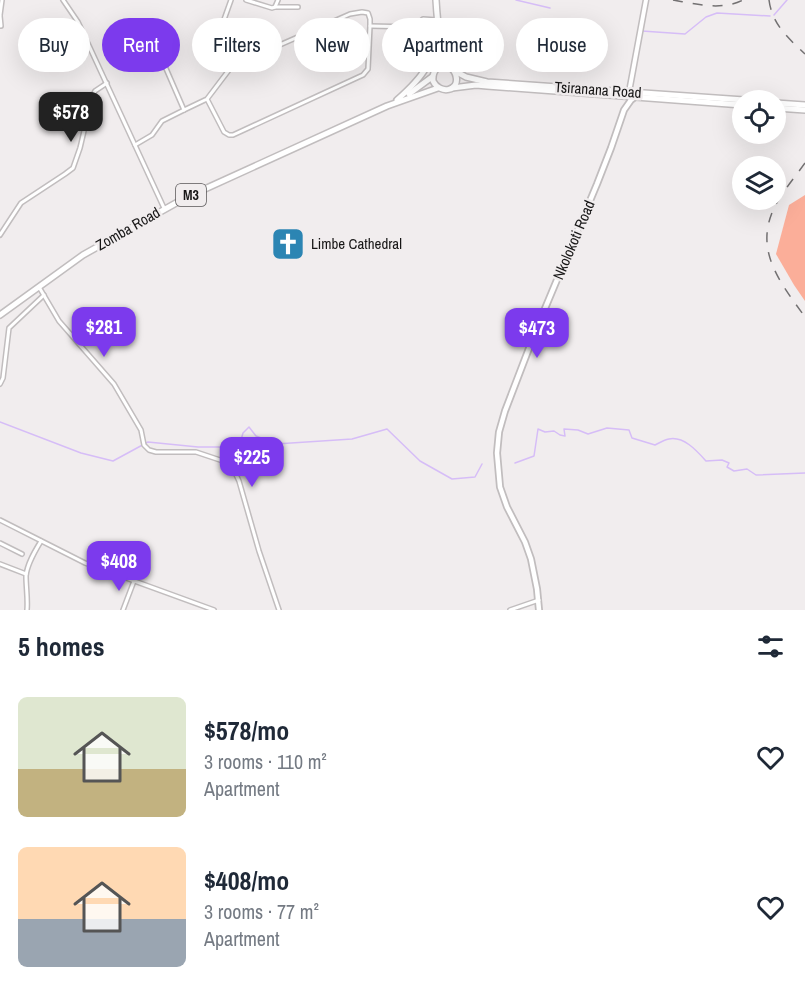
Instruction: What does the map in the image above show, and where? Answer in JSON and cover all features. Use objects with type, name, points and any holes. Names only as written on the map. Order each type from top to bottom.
[{"type":"highway","points":[[436,0],[437,18]]},
{"type":"highway","points":[[395,103],[424,72]]},
{"type":"highway","points":[[434,72],[432,77],[438,88]]},
{"type":"highway","points":[[452,88],[457,78],[454,72]]},
{"type":"highway","name":"Tsiranana Road","points":[[457,72],[466,77],[487,82],[732,99]]},
{"type":"highway","name":"Zomba Road","points":[[395,103],[432,77]]},
{"type":"highway","name":"Tsiranana Road","points":[[452,88],[476,85],[732,104]]},
{"type":"highway","name":"Zomba Road","points":[[0,314],[82,255],[164,209],[395,103],[438,88]]},
{"type":"highway","name":"M3","points":[[438,88],[443,90],[452,88]]},
{"type":"highway","points":[[786,104],[805,105]]},
{"type":"highway","points":[[786,109],[805,110]]},
{"type":"main road","points":[[619,95],[624,110]]},
{"type":"main road","name":"Nkolokoti Road","points":[[539,610],[529,553],[500,488],[497,453],[499,432],[532,340],[597,184],[624,110],[635,97]]},
{"type":"street","points":[[1,26],[2,0]]},
{"type":"street","points":[[63,0],[78,22],[164,209]]},
{"type":"street","points":[[225,18],[231,0]]},
{"type":"street","points":[[246,0],[272,8],[298,7]]},
{"type":"street","points":[[275,7],[278,0]]},
{"type":"street","points":[[629,92],[646,0]]},
{"type":"street","points":[[341,18],[362,12],[368,13],[370,18]]},
{"type":"street","points":[[370,26],[382,26]]},
{"type":"street","points":[[168,72],[184,110]]},
{"type":"street","points":[[135,145],[152,135],[162,121],[207,99],[227,72]]},
{"type":"street","points":[[207,99],[226,134],[233,135],[366,72]]},
{"type":"street","points":[[0,235],[21,203],[73,168],[92,97],[99,87],[107,83]]},
{"type":"street","points":[[39,287],[59,321],[114,384],[141,430],[143,443],[149,450],[196,452],[232,466],[239,481],[279,610]]},
{"type":"street","points":[[0,384],[3,378],[9,328],[45,295]]},
{"type":"street","points":[[0,520],[85,562],[214,610]]},
{"type":"street","points":[[27,610],[26,574],[41,541]]},
{"type":"street","points":[[0,543],[22,554]]},
{"type":"street","points":[[0,564],[26,574]]},
{"type":"street","points":[[123,610],[134,581]]},
{"type":"street","points":[[510,610],[539,600]]},
{"type":"shaded area","points":[[805,195],[805,301],[776,254],[789,205]]},
{"type":"waterway","points":[[516,0],[550,8]]},
{"type":"waterway","points":[[774,15],[787,0]]},
{"type":"waterway","points":[[642,31],[685,34],[706,17],[717,13],[770,16]]},
{"type":"waterway","points":[[0,422],[81,453],[113,461],[148,442],[198,447],[229,447],[241,440],[243,433],[249,427],[256,436],[276,444],[352,439],[387,429],[420,461],[452,479],[475,477],[482,464]]},
{"type":"waterway","points":[[515,463],[534,456],[538,429],[545,432],[554,431],[565,436],[564,429],[578,430],[588,434],[607,428],[629,430],[632,438],[655,445],[669,439],[680,440],[690,445],[706,461],[722,460],[729,463],[727,467],[734,471],[747,469],[756,475],[805,473]]},
{"type":"railway","points":[[673,0],[717,6],[743,0]]},
{"type":"railway","points":[[769,0],[777,23],[805,54]]},
{"type":"railway","points":[[805,163],[775,206],[769,222],[767,237],[772,265],[805,317]]},
{"type":"place","name":"Limbe Cathedral","points":[[288,244]]}]
